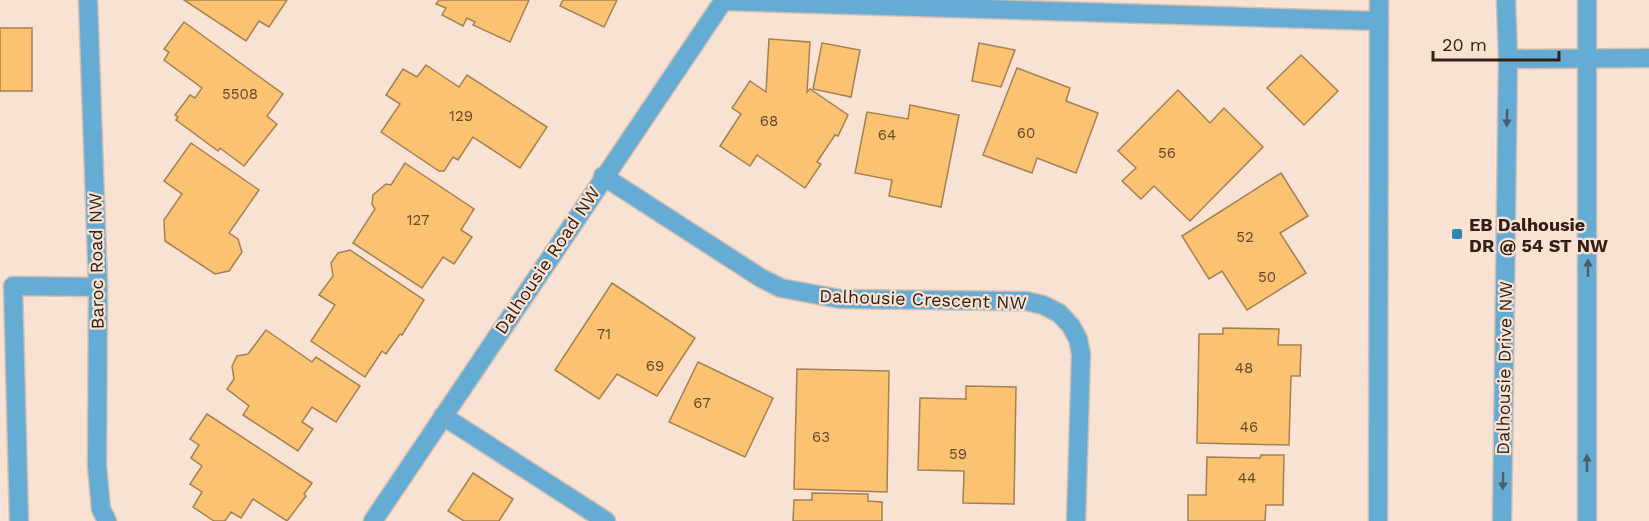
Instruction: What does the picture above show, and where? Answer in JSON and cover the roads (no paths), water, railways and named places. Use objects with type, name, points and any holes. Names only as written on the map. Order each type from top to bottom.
[{"type":"street","name":"Baroc Road NW","points":[[87,0],[98,287],[97,466],[101,509],[107,521]]},
{"type":"street","points":[[1378,521],[1379,0]]},
{"type":"street","name":"Dalhousie Drive NW","points":[[1502,521],[1508,59],[1506,0]]},
{"type":"street","points":[[1587,0],[1587,521]]},
{"type":"street","points":[[723,1],[1379,21]]},
{"type":"street","name":"Dalhousie Road NW","points":[[373,521],[603,176],[723,1]]},
{"type":"street","points":[[1508,59],[1649,58]]},
{"type":"street","name":"Dalhousie Crescent NW","points":[[603,176],[761,278],[781,288],[840,299],[1026,301],[1043,305],[1059,313],[1071,326],[1081,354],[1076,521]]},
{"type":"street","points":[[19,521],[13,286],[98,287]]},
{"type":"street","points":[[443,416],[606,521]]},
{"type":"place","name":"EB Dalhousie DR @ 54 ST NW","points":[[1457,234]]}]
